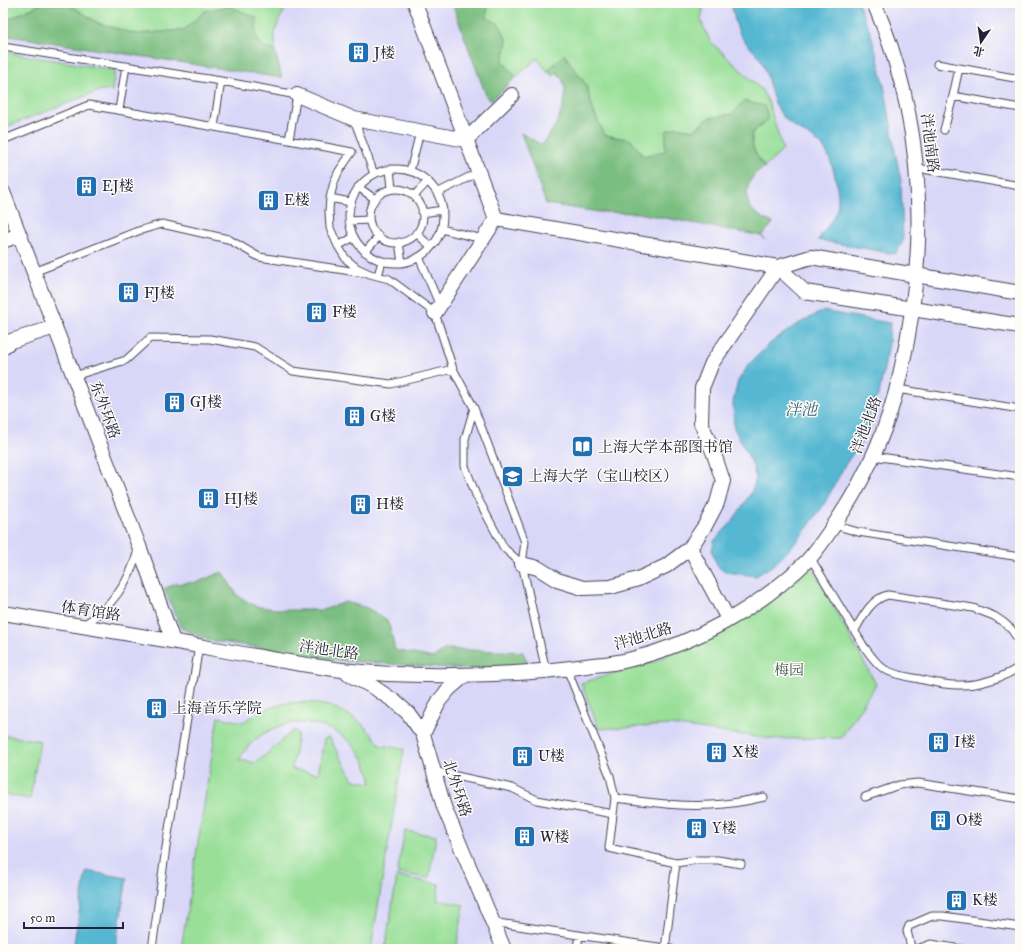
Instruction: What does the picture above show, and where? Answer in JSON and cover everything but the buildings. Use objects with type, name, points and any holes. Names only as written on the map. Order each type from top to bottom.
[{"type":"street","points":[[415,3],[496,219]]},
{"type":"street","name":"泮池南路","points":[[874,3],[892,47],[912,129],[917,168],[919,228],[914,292]]},
{"type":"street","points":[[297,95],[354,119],[466,140]]},
{"type":"street","points":[[466,140],[512,95]]},
{"type":"street","name":"东外环路","points":[[3,192],[139,546],[173,641]]},
{"type":"street","points":[[437,309],[496,219]]},
{"type":"street","points":[[496,219],[778,267],[811,257],[1020,293]]},
{"type":"street","points":[[3,241],[19,235]]},
{"type":"street","points":[[778,267],[805,292],[1020,326]]},
{"type":"street","points":[[522,564],[538,568],[557,580],[583,588],[611,587],[638,579],[666,566],[690,548],[706,524],[717,503],[723,481],[702,423],[702,388],[712,363],[778,267]]},
{"type":"street","name":"泮池北路","points":[[173,641],[342,670],[464,676],[567,669],[626,660],[653,653],[680,643],[728,619],[771,591],[810,557],[834,524],[851,498],[873,456],[888,418],[897,390],[911,326],[914,292]]},
{"type":"street","points":[[3,348],[11,341],[55,327]]},
{"type":"street","points":[[690,548],[728,619]]},
{"type":"street","name":"体育馆路","points":[[3,613],[173,641]]},
{"type":"street","name":"北外环路","points":[[342,670],[375,688],[394,701],[408,714],[423,734],[444,807],[504,949]]},
{"type":"street","points":[[423,734],[439,701],[449,689],[464,676]]},
{"type":"lane","points":[[3,47],[222,81],[297,95],[289,140]]},
{"type":"lane","points":[[937,64],[1020,78]]},
{"type":"lane","points":[[119,110],[126,66]]},
{"type":"lane","points":[[944,130],[959,68]]},
{"type":"lane","points":[[214,127],[222,81]]},
{"type":"lane","points":[[953,96],[1020,108]]},
{"type":"lane","points":[[3,140],[89,105],[352,152],[339,171],[334,182],[330,198],[330,228],[346,259],[357,268],[370,274]]},
{"type":"lane","points":[[354,119],[374,174]]},
{"type":"lane","points":[[410,171],[420,132]]},
{"type":"lane","points":[[917,168],[1020,186]]},
{"type":"lane","points":[[390,169],[392,189]]},
{"type":"lane","points":[[390,169],[410,171],[418,174],[428,181],[438,193],[443,210],[441,229],[438,237],[431,247],[419,257],[402,263],[394,263],[376,259],[361,248],[354,237],[348,213],[350,202],[358,186],[374,174],[390,169]]},
{"type":"lane","points":[[438,193],[479,172]]},
{"type":"lane","points":[[414,196],[428,181]]},
{"type":"lane","points":[[358,186],[375,199]]},
{"type":"lane","points":[[392,189],[403,190],[414,196],[420,204],[422,213],[421,226],[416,233],[404,241],[399,242],[389,242],[379,236],[372,228],[369,220],[369,213],[375,199],[380,194],[392,189]]},
{"type":"lane","points":[[330,198],[350,202]]},
{"type":"lane","points":[[422,213],[443,210]]},
{"type":"lane","points":[[349,220],[369,220]]},
{"type":"lane","points":[[34,272],[138,231],[162,224],[228,239],[259,257],[370,274],[389,279],[437,309]]},
{"type":"lane","points":[[441,229],[483,239]]},
{"type":"lane","points":[[416,233],[431,247]]},
{"type":"lane","points":[[366,252],[379,236]]},
{"type":"lane","points":[[338,246],[354,237]]},
{"type":"lane","points":[[399,242],[402,263]]},
{"type":"lane","points":[[419,257],[437,309],[453,369],[474,408],[525,542],[522,564],[546,671]]},
{"type":"lane","points":[[378,276],[382,261]]},
{"type":"lane","points":[[74,376],[126,360],[150,338],[210,339],[255,347],[293,371],[391,384],[453,369]]},
{"type":"lane","points":[[897,390],[1020,409]]},
{"type":"lane","points":[[474,408],[465,438],[465,466],[476,494],[504,548],[522,564]]},
{"type":"lane","points":[[873,456],[1020,477]]},
{"type":"lane","points":[[834,524],[858,532],[1020,557]]},
{"type":"lane","points":[[80,626],[101,612],[118,593],[131,570],[139,546]]},
{"type":"lane","points":[[810,557],[872,658],[883,668],[903,676],[962,685],[996,678],[1015,670],[1020,666]]},
{"type":"lane","points":[[855,630],[863,615],[875,601],[888,595],[978,610],[994,616],[1003,622],[1011,629],[1020,642]]},
{"type":"lane","points":[[152,949],[166,847],[199,646]]},
{"type":"lane","points":[[567,669],[610,776],[615,798],[609,848],[676,863],[697,860],[718,860],[741,864]]},
{"type":"lane","points":[[433,770],[512,788],[537,800],[613,814]]},
{"type":"lane","points":[[865,797],[899,785],[918,783],[1020,799]]},
{"type":"lane","points":[[615,798],[672,804],[710,805],[738,803],[764,797]]},
{"type":"lane","points":[[492,922],[667,948],[676,863]]},
{"type":"lane","points":[[961,949],[931,944],[917,949],[911,947],[907,931],[909,926],[932,916],[943,916],[1020,928]]},
{"type":"lane","points":[[577,949],[579,935]]},
{"type":"shaded area","name":"上海大学（宝山校区）","points":[[3,3],[1020,3],[1020,949],[3,949]]},
{"type":"green space","points":[[3,3],[43,3],[9,19],[3,18]]},
{"type":"green space","points":[[43,3],[70,5],[98,23],[135,34],[184,30],[205,11],[229,6],[257,18],[256,36],[262,46],[275,51],[282,78],[3,35],[3,18],[9,19]]},
{"type":"green space","points":[[48,3],[286,3],[287,6],[276,28],[275,51],[262,46],[256,36],[205,11],[184,30],[135,34],[98,23],[70,5]]},
{"type":"green space","points":[[452,3],[488,3],[487,18],[499,24],[507,40],[503,62],[516,77],[492,100],[487,98]]},
{"type":"green space","points":[[488,3],[704,3],[701,21],[710,41],[761,89],[768,101],[783,150],[765,167],[754,152],[752,133],[767,121],[732,114],[709,118],[694,130],[676,127],[665,151],[643,156],[631,140],[605,135],[594,113],[586,85],[564,54],[547,71],[537,58],[516,77],[503,62],[507,40],[499,24],[486,18]]},
{"type":"green space","points":[[3,52],[115,70],[112,91],[101,90],[3,128]]},
{"type":"green space","points":[[564,54],[586,85],[594,113],[605,135],[631,140],[643,156],[665,151],[666,131],[676,127],[694,130],[709,118],[732,114],[744,101],[764,106],[767,112],[767,121],[752,133],[752,143],[755,152],[765,167],[758,171],[751,179],[747,193],[748,203],[752,210],[773,223],[762,236],[638,213],[599,212],[546,204],[521,133],[542,145],[556,123],[563,106],[565,89],[563,80],[558,73],[553,76],[547,71]]},
{"type":"green space","name":"梅园","points":[[810,564],[876,684],[841,738],[773,739],[670,725],[599,729],[581,683],[654,662],[752,612]]},
{"type":"green space","points":[[222,572],[237,595],[255,606],[282,610],[323,610],[346,602],[367,608],[386,619],[390,628],[395,650],[433,658],[445,649],[523,652],[529,666],[468,669],[346,661],[208,640],[181,628],[164,589],[175,584],[198,582]]},
{"type":"green space","points":[[300,702],[313,703],[335,708],[346,713],[364,726],[380,745],[404,749],[371,949],[181,949],[218,717],[243,722],[270,708]],"holes":[[[291,723],[306,723],[332,730],[344,737],[353,745],[368,769],[372,783],[353,780],[329,737],[324,739],[318,774],[292,769],[298,734],[294,730],[256,763],[239,760],[254,740],[268,731]]]},
{"type":"green space","points":[[3,735],[40,741],[30,799],[3,794]]},
{"type":"green space","points":[[405,831],[436,836],[429,878],[397,873]]},
{"type":"green space","points":[[397,876],[439,884],[437,900],[464,905],[456,949],[385,949]]},
{"type":"water","points":[[731,3],[858,3],[870,31],[878,59],[887,100],[901,181],[903,241],[895,254],[818,240],[831,221],[837,209],[838,202],[834,174],[828,155],[819,143],[783,117],[779,111],[762,62],[739,32]]},
{"type":"water","name":"泮池","points":[[823,311],[890,323],[889,344],[879,394],[873,403],[861,442],[845,465],[823,506],[797,541],[775,564],[756,576],[725,572],[717,566],[712,551],[714,541],[732,522],[751,493],[756,479],[752,463],[734,428],[733,402],[738,381],[750,363],[769,344],[796,325]]},
{"type":"water","points":[[86,871],[127,878],[115,949],[73,949]]},
{"type":"place","name":"J楼","points":[[359,53]]},
{"type":"place","name":"EJ楼","points":[[86,186]]},
{"type":"place","name":"E楼","points":[[269,200]]},
{"type":"place","name":"FJ楼","points":[[129,293]]},
{"type":"place","name":"F楼","points":[[317,312]]},
{"type":"place","name":"GJ楼","points":[[175,402]]},
{"type":"place","name":"G楼","points":[[354,416]]},
{"type":"place","name":"上海大学本部图书馆","points":[[583,447]]},
{"type":"place","name":"上海大学（宝山校区）","points":[[512,476]]},
{"type":"place","name":"HJ楼","points":[[208,499]]},
{"type":"place","name":"H楼","points":[[360,504]]},
{"type":"place","name":"上海音乐学院","points":[[156,708]]},
{"type":"place","name":"I楼","points":[[938,742]]},
{"type":"place","name":"X楼","points":[[717,752]]},
{"type":"place","name":"U楼","points":[[522,756]]},
{"type":"place","name":"O楼","points":[[941,820]]},
{"type":"place","name":"Y楼","points":[[697,828]]},
{"type":"place","name":"W楼","points":[[524,837]]},
{"type":"place","name":"K楼","points":[[956,900]]}]
